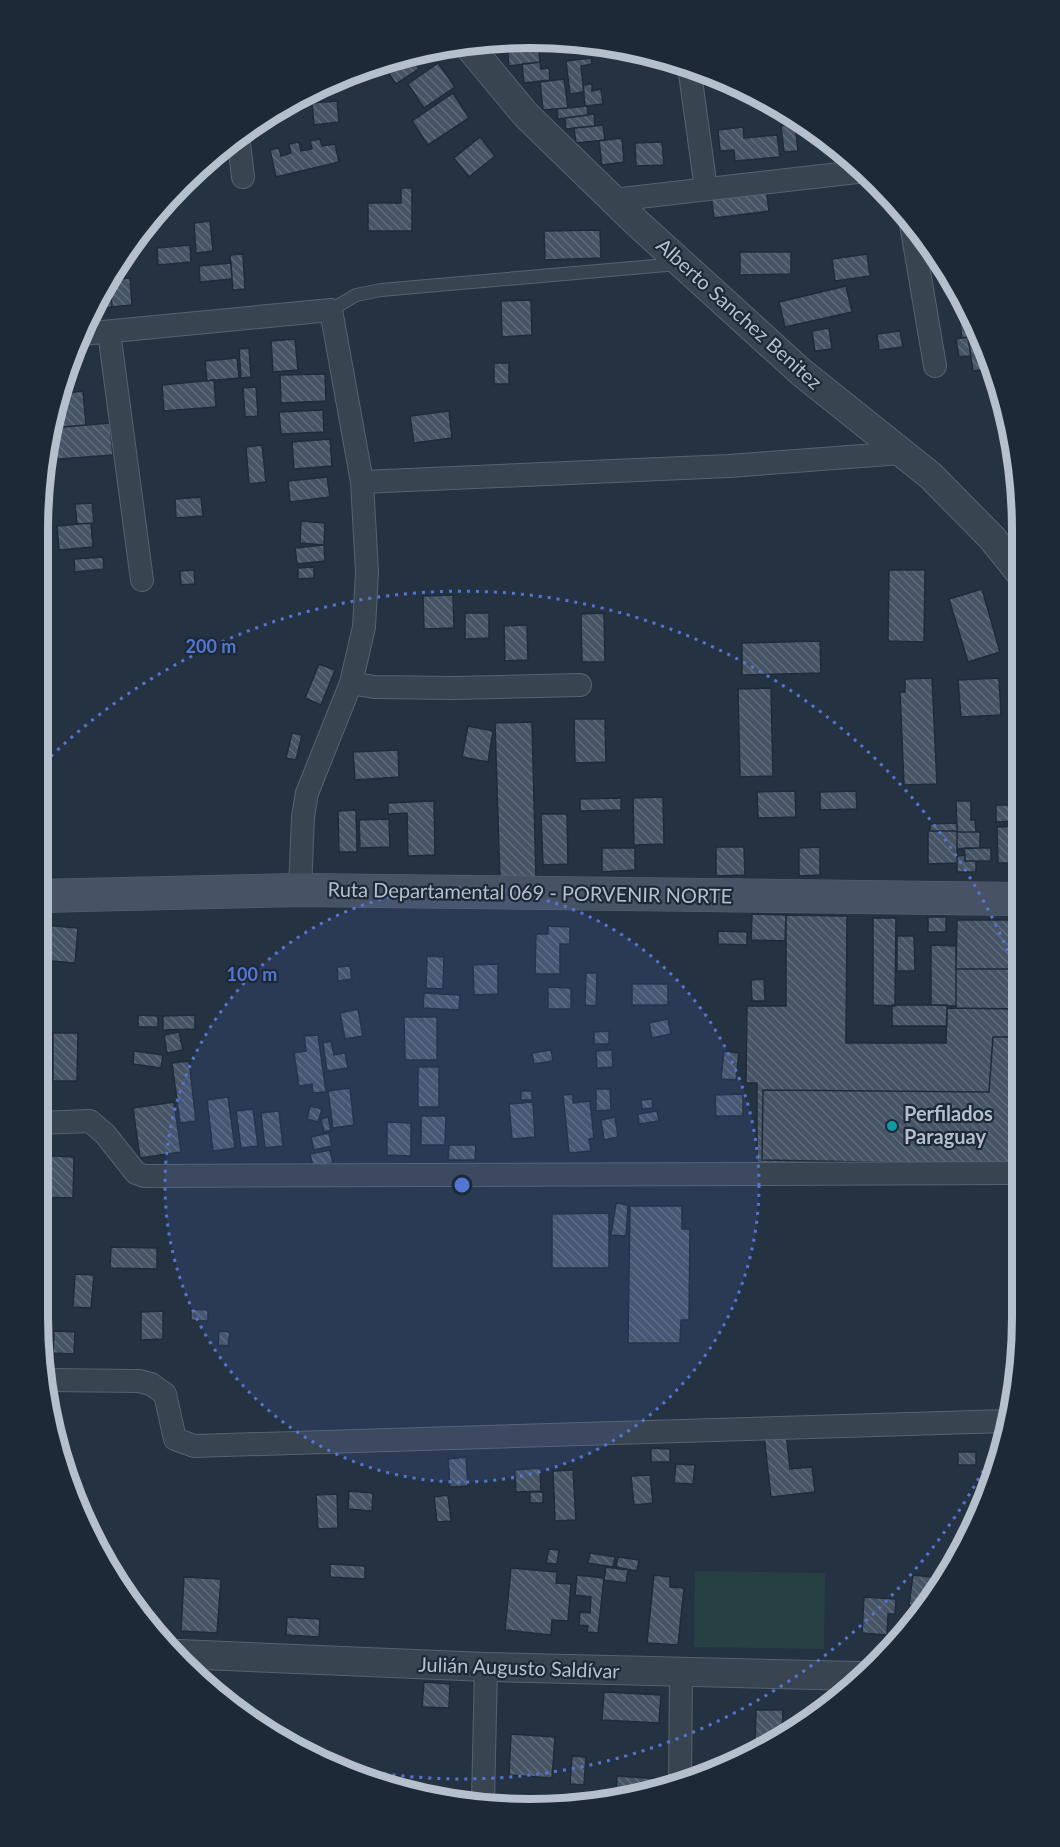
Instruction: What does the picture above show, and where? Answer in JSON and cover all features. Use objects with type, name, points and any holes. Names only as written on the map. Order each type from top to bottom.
[{"type":"main road","name":"Ruta Departamental 069 - PORVENIR NORTE","points":[[48,896],[300,890],[1012,899]]},
{"type":"street","name":"Alberto Sanchez Benitez","points":[[473,51],[526,115],[613,200],[801,372],[931,476],[993,538],[1012,562]]},
{"type":"street","points":[[690,76],[706,189]]},
{"type":"street","points":[[239,146],[243,177]]},
{"type":"street","points":[[613,200],[853,172]]},
{"type":"street","points":[[914,239],[935,366]]},
{"type":"street","points":[[91,333],[331,310],[362,482],[367,572],[364,627],[351,683],[307,794],[303,817],[300,890]]},
{"type":"street","points":[[109,332],[142,580]]},
{"type":"street","points":[[362,482],[729,466],[902,453]]},
{"type":"street","points":[[351,683],[374,687],[431,688],[580,685]]},
{"type":"street","points":[[48,1123],[90,1121],[105,1134],[136,1173],[144,1176],[1012,1173]]},
{"type":"street","points":[[52,1380],[139,1381],[151,1384],[165,1394],[174,1439],[194,1446],[1001,1421]]},
{"type":"street","name":"Julián Augusto Saldívar","points":[[186,1654],[486,1667],[851,1676]]},
{"type":"street","points":[[483,1797],[486,1667]]},
{"type":"street","points":[[680,1775],[681,1673]]},
{"type":"lane","points":[[331,310],[356,295],[381,290],[682,263]]},
{"type":"green space","points":[[695,1571],[825,1573],[824,1649],[694,1647]]},
{"type":"building","points":[[539,48],[540,62],[509,66],[507,49]]},
{"type":"building","points":[[591,58],[592,64],[581,66],[584,92],[570,94],[566,61]]},
{"type":"building","points":[[415,62],[419,69],[396,84],[387,70]]},
{"type":"building","points":[[540,62],[541,69],[549,68],[550,80],[524,83],[522,64]]},
{"type":"building","points":[[438,63],[455,87],[424,108],[408,84]]},
{"type":"building","points":[[564,79],[568,108],[543,110],[540,82]]},
{"type":"building","points":[[592,84],[592,91],[601,89],[603,104],[585,106],[583,85]]},
{"type":"building","points":[[453,93],[469,118],[428,145],[412,121]]},
{"type":"building","points":[[337,101],[339,122],[314,125],[312,103]]},
{"type":"building","points":[[587,106],[588,115],[558,119],[557,109]]},
{"type":"building","points":[[594,114],[595,126],[566,129],[565,118]]},
{"type":"building","points":[[603,125],[605,140],[576,143],[574,128]]},
{"type":"building","points":[[791,125],[795,127],[798,151],[784,152],[781,126]]},
{"type":"building","points":[[743,127],[744,138],[777,135],[780,157],[735,161],[734,150],[720,151],[718,130]]},
{"type":"building","points":[[480,137],[495,156],[469,177],[454,158]]},
{"type":"building","points":[[622,138],[624,162],[602,165],[599,141]]},
{"type":"building","points":[[320,139],[322,146],[335,144],[339,162],[276,177],[270,150],[279,148],[281,156],[291,153],[289,144],[299,142],[301,151],[312,149],[310,141]]},
{"type":"building","points":[[662,142],[664,165],[636,166],[635,143]]},
{"type":"building","points":[[401,188],[412,188],[412,231],[368,231],[368,203],[401,203]]},
{"type":"building","points":[[766,188],[769,211],[714,218],[711,195]]},
{"type":"building","points":[[210,221],[213,251],[196,253],[194,223]]},
{"type":"building","points":[[600,230],[601,258],[545,260],[544,231]]},
{"type":"building","points":[[190,245],[191,262],[158,265],[157,248]]},
{"type":"building","points":[[740,252],[791,252],[791,274],[740,275]]},
{"type":"building","points":[[243,254],[245,289],[233,290],[230,255]]},
{"type":"building","points":[[867,254],[870,276],[835,281],[832,259]]},
{"type":"building","points":[[231,263],[232,279],[200,282],[199,266]]},
{"type":"building","points":[[130,278],[132,305],[112,307],[111,293],[119,279]]},
{"type":"building","points":[[846,286],[852,312],[785,327],[779,302]]},
{"type":"building","points":[[111,294],[112,307],[103,308]]},
{"type":"building","points":[[531,300],[532,335],[502,337],[501,301]]},
{"type":"building","points":[[958,310],[962,317],[971,337],[962,338]]},
{"type":"building","points":[[829,328],[832,349],[815,351],[812,331]]},
{"type":"building","points":[[900,331],[903,347],[879,350],[877,334]]},
{"type":"building","points":[[968,337],[971,337],[984,370],[973,371]]},
{"type":"building","points":[[968,337],[971,356],[959,357],[956,339]]},
{"type":"building","points":[[295,339],[298,370],[273,372],[271,341]]},
{"type":"building","points":[[249,348],[251,377],[241,378],[239,349]]},
{"type":"building","points":[[237,358],[239,378],[207,381],[205,361]]},
{"type":"building","points":[[494,363],[509,363],[509,384],[494,384]]},
{"type":"building","points":[[325,374],[326,401],[281,403],[280,375]]},
{"type":"building","points":[[214,380],[216,407],[164,411],[162,385]]},
{"type":"building","points":[[256,387],[258,416],[245,417],[243,388]]},
{"type":"building","points":[[83,391],[86,425],[59,427],[68,393]]},
{"type":"building","points":[[323,410],[324,432],[281,434],[279,412]]},
{"type":"building","points":[[449,411],[452,438],[414,443],[410,416]]},
{"type":"building","points":[[110,423],[113,455],[53,459],[59,427]]},
{"type":"building","points":[[330,439],[332,466],[294,469],[292,442]]},
{"type":"building","points":[[262,445],[266,482],[249,484],[246,447]]},
{"type":"building","points":[[327,477],[330,497],[290,502],[288,481]]},
{"type":"building","points":[[201,497],[203,516],[176,518],[175,499]]},
{"type":"building","points":[[92,503],[94,523],[77,524],[75,504]]},
{"type":"building","points":[[301,521],[325,523],[324,545],[300,543]]},
{"type":"building","points":[[91,523],[93,547],[59,550],[57,526]]},
{"type":"building","points":[[324,545],[325,561],[297,564],[295,548]]},
{"type":"building","points":[[103,557],[104,569],[75,572],[74,559]]},
{"type":"building","points":[[314,567],[314,578],[298,579],[298,568]]},
{"type":"building","points":[[194,570],[195,584],[181,585],[180,571]]},
{"type":"building","points":[[889,570],[925,570],[924,642],[888,641]]},
{"type":"building","points":[[982,589],[1000,652],[968,662],[949,599]]},
{"type":"building","points":[[453,595],[454,628],[424,629],[423,596]]},
{"type":"building","points":[[465,613],[489,613],[489,638],[465,639]]},
{"type":"building","points":[[604,613],[605,662],[582,662],[581,614]]},
{"type":"building","points":[[527,625],[528,660],[505,661],[504,626]]},
{"type":"building","points":[[820,641],[821,673],[742,675],[742,643]]},
{"type":"building","points":[[319,664],[335,670],[321,705],[305,698]]},
{"type":"building","points":[[932,678],[937,784],[904,785],[900,692],[905,692],[905,679]]},
{"type":"building","points":[[999,678],[1001,715],[961,717],[958,680]]},
{"type":"building","points":[[771,688],[773,776],[740,777],[738,689]]},
{"type":"building","points":[[574,719],[605,719],[606,762],[575,763]]},
{"type":"building","points":[[532,722],[536,880],[500,881],[495,723]]},
{"type":"building","points":[[468,726],[493,731],[488,762],[462,757]]},
{"type":"building","points":[[292,733],[302,735],[296,760],[286,758]]},
{"type":"building","points":[[398,750],[399,777],[355,780],[353,752]]},
{"type":"building","points":[[795,791],[796,817],[758,818],[757,792]]},
{"type":"building","points":[[856,791],[857,809],[820,810],[820,792]]},
{"type":"building","points":[[663,797],[664,844],[634,845],[633,798]]},
{"type":"building","points":[[621,798],[621,810],[580,811],[580,799]]},
{"type":"building","points":[[434,801],[435,855],[408,856],[407,813],[388,814],[388,803]]},
{"type":"building","points":[[956,801],[971,801],[971,820],[975,820],[976,832],[957,832]]},
{"type":"building","points":[[996,805],[1012,805],[1012,821],[996,822]]},
{"type":"building","points":[[356,810],[357,852],[339,852],[338,811]]},
{"type":"building","points":[[541,814],[567,814],[568,864],[543,865]]},
{"type":"building","points":[[389,819],[390,847],[360,848],[359,820]]},
{"type":"building","points":[[957,823],[957,831],[930,831],[930,824]]},
{"type":"building","points":[[1012,826],[1012,863],[998,863],[997,827]]},
{"type":"building","points":[[928,831],[957,831],[957,863],[928,864]]},
{"type":"building","points":[[957,832],[980,832],[980,848],[957,849]]},
{"type":"building","points":[[716,847],[744,847],[745,875],[716,876]]},
{"type":"building","points":[[820,847],[820,875],[799,876],[799,848]]},
{"type":"building","points":[[602,848],[635,848],[635,870],[602,872]]},
{"type":"building","points":[[964,848],[991,848],[991,861],[965,861]]},
{"type":"building","points":[[965,855],[965,861],[976,861],[976,872],[957,872],[957,856]]},
{"type":"building","points":[[752,914],[786,915],[785,941],[751,940]]},
{"type":"building","points":[[786,915],[847,916],[846,1043],[946,1043],[947,1008],[1012,1009],[1012,1165],[757,1164],[757,1083],[746,1083],[747,1006],[786,1006]]},
{"type":"building","points":[[928,917],[946,917],[946,932],[928,932]]},
{"type":"building","points":[[873,918],[896,918],[895,1006],[873,1005]]},
{"type":"building","points":[[957,920],[1012,920],[1012,969],[956,969]]},
{"type":"building","points":[[48,926],[78,928],[75,963],[48,961]]},
{"type":"building","points":[[548,926],[570,927],[570,944],[560,944],[560,974],[535,974],[536,934],[548,934]]},
{"type":"building","points":[[718,931],[747,932],[747,945],[718,944]]},
{"type":"building","points":[[897,936],[914,936],[915,971],[897,971]]},
{"type":"building","points":[[931,945],[956,946],[956,1006],[931,1005]]},
{"type":"building","points":[[427,956],[444,957],[443,989],[426,988]]},
{"type":"building","points":[[498,964],[498,994],[474,995],[473,965]]},
{"type":"building","points":[[350,966],[352,979],[338,981],[337,967]]},
{"type":"building","points":[[956,969],[1012,969],[1012,1009],[956,1008]]},
{"type":"building","points":[[586,973],[597,973],[596,1006],[585,1005]]},
{"type":"building","points":[[764,979],[765,1001],[752,1001],[751,980]]},
{"type":"building","points":[[632,984],[668,984],[668,1005],[632,1005]]},
{"type":"building","points":[[548,987],[571,988],[571,1009],[548,1009]]},
{"type":"building","points":[[424,993],[460,995],[459,1010],[423,1008]]},
{"type":"building","points":[[892,1005],[947,1005],[947,1026],[892,1026]]},
{"type":"building","points":[[358,1009],[363,1036],[345,1039],[340,1013]]},
{"type":"building","points":[[138,1015],[158,1016],[158,1027],[138,1027]]},
{"type":"building","points":[[195,1015],[195,1029],[163,1030],[163,1016]]},
{"type":"building","points":[[404,1017],[437,1017],[437,1060],[405,1060]]},
{"type":"building","points":[[668,1019],[671,1034],[652,1038],[649,1023]]},
{"type":"building","points":[[609,1031],[609,1044],[594,1044],[594,1032]]},
{"type":"building","points":[[179,1032],[183,1050],[167,1053],[164,1035]]},
{"type":"building","points":[[53,1033],[78,1033],[77,1081],[53,1081]]},
{"type":"building","points":[[318,1035],[326,1092],[313,1093],[312,1084],[299,1086],[294,1053],[306,1051],[304,1036]]},
{"type":"building","name":"Perfilados Paraguay","points":[[993,1037],[1012,1037],[1012,1165],[762,1160],[763,1090],[989,1092]]},
{"type":"building","points":[[331,1041],[334,1055],[345,1053],[348,1068],[327,1071],[323,1043]]},
{"type":"building","points":[[551,1050],[553,1061],[534,1064],[532,1053]]},
{"type":"building","points":[[612,1050],[613,1067],[597,1068],[596,1051]]},
{"type":"building","points":[[134,1051],[163,1055],[161,1068],[133,1064]]},
{"type":"building","points":[[724,1051],[739,1053],[736,1080],[721,1079]]},
{"type":"building","points":[[189,1061],[196,1121],[180,1123],[172,1063]]},
{"type":"building","points":[[418,1067],[439,1067],[439,1107],[418,1107]]},
{"type":"building","points":[[350,1088],[354,1125],[333,1128],[328,1091]]},
{"type":"building","points":[[596,1089],[610,1089],[611,1110],[596,1111]]},
{"type":"building","points":[[521,1091],[532,1091],[532,1100],[521,1100]]},
{"type":"building","points":[[573,1094],[573,1103],[590,1101],[594,1138],[589,1139],[591,1151],[569,1153],[563,1095]]},
{"type":"building","points":[[743,1094],[743,1116],[716,1116],[715,1095]]},
{"type":"building","points":[[228,1097],[235,1148],[213,1151],[207,1100]]},
{"type":"building","points":[[652,1099],[653,1108],[642,1109],[641,1100]]},
{"type":"building","points":[[174,1102],[181,1152],[140,1158],[133,1108]]},
{"type":"building","points":[[533,1102],[535,1137],[512,1139],[509,1104]]},
{"type":"building","points":[[310,1106],[322,1109],[318,1122],[307,1119]]},
{"type":"building","points":[[253,1109],[258,1146],[241,1148],[236,1111]]},
{"type":"building","points":[[279,1111],[283,1146],[265,1148],[261,1113]]},
{"type":"building","points":[[657,1111],[659,1121],[639,1124],[638,1114]]},
{"type":"building","points":[[421,1116],[446,1116],[445,1145],[421,1145]]},
{"type":"building","points":[[328,1117],[331,1130],[324,1132],[321,1119]]},
{"type":"building","points":[[615,1117],[618,1137],[604,1140],[601,1120]]},
{"type":"building","points":[[387,1122],[411,1123],[411,1156],[387,1155]]},
{"type":"building","points":[[329,1133],[332,1146],[314,1150],[311,1137]]},
{"type":"building","points":[[449,1145],[476,1145],[475,1160],[448,1160]]},
{"type":"building","points":[[330,1150],[333,1163],[313,1167],[310,1154]]},
{"type":"building","points":[[48,1156],[74,1157],[73,1198],[48,1197]]},
{"type":"building","points":[[616,1203],[628,1205],[626,1236],[611,1235]]},
{"type":"building","points":[[630,1206],[682,1206],[682,1229],[690,1229],[689,1320],[681,1320],[680,1343],[628,1343]]},
{"type":"building","points":[[609,1213],[609,1268],[552,1268],[552,1214]]},
{"type":"building","points":[[111,1247],[157,1248],[157,1269],[110,1268]]},
{"type":"building","points":[[75,1274],[94,1275],[91,1308],[73,1307]]},
{"type":"building","points":[[191,1309],[208,1310],[208,1321],[191,1320]]},
{"type":"building","points":[[163,1311],[163,1339],[141,1340],[141,1312]]},
{"type":"building","points":[[54,1331],[75,1332],[74,1354],[53,1353]]},
{"type":"building","points":[[219,1331],[230,1332],[228,1346],[218,1345]]},
{"type":"building","points":[[786,1433],[790,1469],[812,1467],[815,1492],[771,1497],[764,1436]]},
{"type":"building","points":[[651,1448],[670,1449],[670,1462],[651,1462]]},
{"type":"building","points":[[958,1452],[976,1452],[976,1465],[958,1465]]},
{"type":"building","points":[[466,1457],[468,1486],[450,1487],[448,1459]]},
{"type":"building","points":[[676,1464],[695,1465],[693,1484],[674,1483]]},
{"type":"building","points":[[540,1468],[541,1491],[516,1492],[515,1470]]},
{"type":"building","points":[[573,1470],[576,1520],[555,1521],[553,1471]]},
{"type":"building","points":[[650,1475],[653,1503],[634,1505],[631,1476]]},
{"type":"building","points":[[349,1491],[373,1493],[372,1511],[348,1509]]},
{"type":"building","points":[[530,1492],[543,1492],[543,1503],[530,1503]]},
{"type":"building","points":[[337,1494],[338,1528],[318,1529],[316,1495]]},
{"type":"building","points":[[448,1495],[451,1521],[437,1522],[434,1497]]},
{"type":"building","points":[[549,1549],[559,1550],[557,1564],[546,1563]]},
{"type":"building","points":[[590,1553],[615,1557],[613,1567],[588,1563]]},
{"type":"building","points":[[618,1557],[639,1560],[637,1571],[616,1567]]},
{"type":"building","points":[[330,1564],[365,1566],[365,1579],[330,1577]]},
{"type":"building","points":[[606,1567],[628,1570],[626,1583],[604,1580]]},
{"type":"building","points":[[511,1568],[557,1572],[556,1583],[571,1584],[568,1621],[552,1620],[551,1635],[505,1630]]},
{"type":"building","points":[[577,1575],[604,1578],[598,1633],[587,1632],[588,1626],[579,1625],[580,1612],[590,1613],[591,1597],[575,1595]]},
{"type":"building","points":[[654,1575],[670,1577],[670,1587],[684,1588],[678,1645],[647,1643]]},
{"type":"building","points":[[913,1575],[935,1577],[915,1606],[909,1605]]},
{"type":"building","points":[[184,1577],[221,1579],[217,1633],[181,1631]]},
{"type":"building","points":[[864,1597],[896,1599],[895,1614],[888,1614],[887,1635],[862,1633]]},
{"type":"building","points":[[287,1617],[320,1619],[319,1637],[286,1635]]},
{"type":"building","points":[[424,1682],[450,1684],[449,1708],[422,1707]]},
{"type":"building","points":[[604,1692],[661,1695],[659,1723],[602,1720]]},
{"type":"building","points":[[756,1710],[783,1710],[782,1727],[755,1742]]},
{"type":"building","points":[[511,1734],[555,1737],[552,1778],[509,1775]]},
{"type":"building","points":[[572,1756],[586,1757],[584,1785],[570,1784]]},
{"type":"building","points":[[617,1776],[661,1779],[655,1783],[616,1791]]},
{"type":"place","name":"Perfilados Paraguay","points":[[892,1126]]}]
